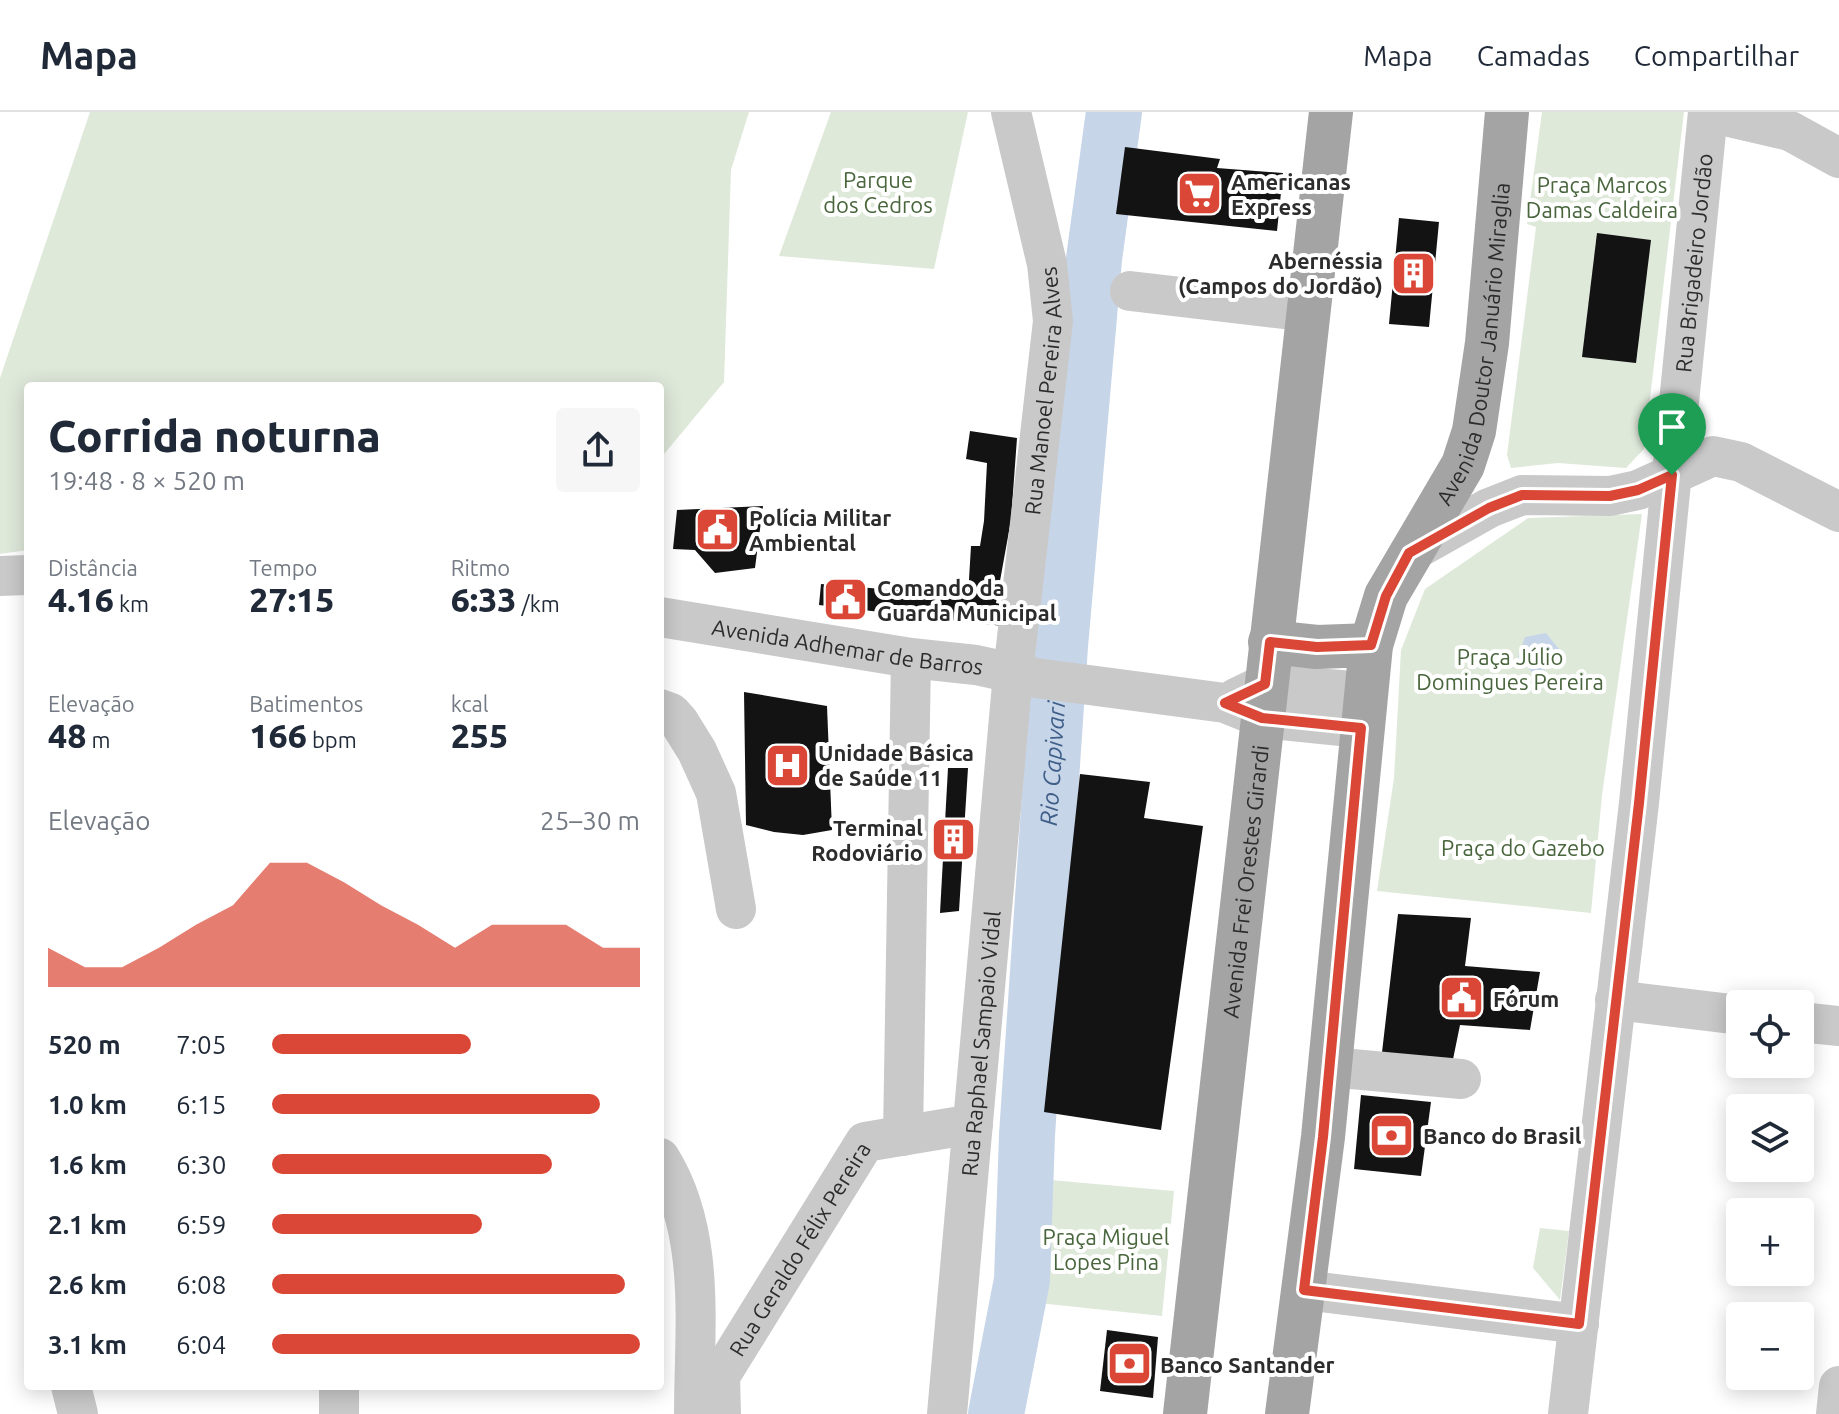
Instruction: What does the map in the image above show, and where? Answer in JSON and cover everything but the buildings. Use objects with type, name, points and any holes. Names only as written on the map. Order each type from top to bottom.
[{"type":"main road","name":"Avenida Frei Orestes Girardi","points":[[1185,1414],[1251,702],[1270,642],[1331,112]]},
{"type":"main road","name":"Avenida Doutor Januário Miraglia","points":[[1287,1414],[1330,1067],[1371,645],[1386,596],[1463,465],[1474,431],[1487,343],[1507,112]]},
{"type":"main road","points":[[1270,642],[1317,647],[1371,645]]},
{"type":"street","name":"Rua Manoel Pereira Alves","points":[[1011,112],[1047,264],[1053,321],[1024,676]]},
{"type":"street","points":[[1708,112],[1790,131],[1839,158]]},
{"type":"street","name":"Rua Brigadeiro Jordão","points":[[1568,1414],[1639,803],[1708,112]]},
{"type":"street","points":[[1130,291],[1310,312]]},
{"type":"street","points":[[1409,553],[1489,508],[1522,495],[1610,496],[1638,490],[1713,456],[1741,462],[1839,512]]},
{"type":"street","points":[[0,576],[24,575]]},
{"type":"street","name":"Avenida Adhemar de Barros","points":[[664,618],[911,658],[976,665],[1087,686],[1363,710]]},
{"type":"street","points":[[903,1136],[911,658]]},
{"type":"street","name":"Rua Raphael Sampaio Vidal","points":[[947,1414],[973,1124],[1024,676]]},
{"type":"street","points":[[664,710],[679,722],[697,751],[716,793],[736,909]]},
{"type":"street","points":[[1615,1000],[1726,1013]]},
{"type":"street","points":[[1814,1023],[1839,1026]]},
{"type":"street","points":[[1330,1067],[1461,1079]]},
{"type":"street","name":"Rua Geraldo Félix Pereira","points":[[721,1414],[720,1376],[865,1142],[973,1124]]},
{"type":"street","points":[[664,1165],[674,1181],[695,1261],[694,1414]]},
{"type":"street","points":[[1304,1290],[1579,1324]]},
{"type":"street","points":[[1836,1414],[1839,1386]]},
{"type":"street","points":[[72,1390],[78,1414]]},
{"type":"street","points":[[339,1390],[339,1414]]},
{"type":"green space","points":[[90,112],[749,112],[731,170],[724,382],[664,454],[664,382],[24,382],[24,551],[0,554],[0,378]]},
{"type":"green space","name":"Parque dos Cedros","points":[[831,112],[968,112],[934,269],[779,256]]},
{"type":"green space","name":"Praça Marcos Damas Caldeira","points":[[1542,112],[1684,112],[1644,449],[1626,468],[1558,463],[1511,468],[1507,455],[1536,227],[1527,224]]},
{"type":"green space","name":"Praça Júlio Domingues Pereira","points":[[1642,514],[1602,795],[1591,913],[1377,891],[1394,778],[1401,650],[1425,589],[1528,518]]},
{"type":"green space","name":"Praça Miguel Lopes Pina","points":[[1051,1180],[1174,1191],[1162,1316],[1038,1303]]},
{"type":"green space","points":[[1540,1228],[1569,1231],[1560,1300],[1533,1268]]},
{"type":"water","points":[[1546,633],[1559,649],[1552,668],[1532,672],[1518,657],[1525,637]]},
{"type":"waterway","name":"Rio Capivari","points":[[996,1414],[1022,1280],[1027,1135],[1060,646],[1094,259],[1114,112]]},
{"type":"place","name":"Americanas Express","points":[[1200,194]]},
{"type":"place","name":"Abernéssia (Campos do Jordão)","points":[[1414,273]]},
{"type":"place","name":"Polícia Militar Ambiental","points":[[718,530]]},
{"type":"place","name":"Comando da Guarda Municipal","points":[[846,600]]},
{"type":"place","name":"Unidade Básica de Saúde 11","points":[[787,765]]},
{"type":"place","name":"Terminal Rodoviário","points":[[954,840]]},
{"type":"place","name":"Fórum","points":[[1462,998]]},
{"type":"place","name":"Banco do Brasil","points":[[1392,1135]]},
{"type":"place","name":"Banco Santander","points":[[1129,1364]]},
{"type":"route","points":[[1672,475],[1639,803],[1579,1324],[1304,1290],[1323,1137],[1361,728],[1262,718],[1225,703],[1265,684],[1270,642],[1317,647],[1371,645],[1386,596],[1409,553],[1489,508],[1522,495],[1610,496],[1638,490],[1672,475]]},
{"type":"park label","name":"Praça do Gazebo","points":[[1523,847]]}]
